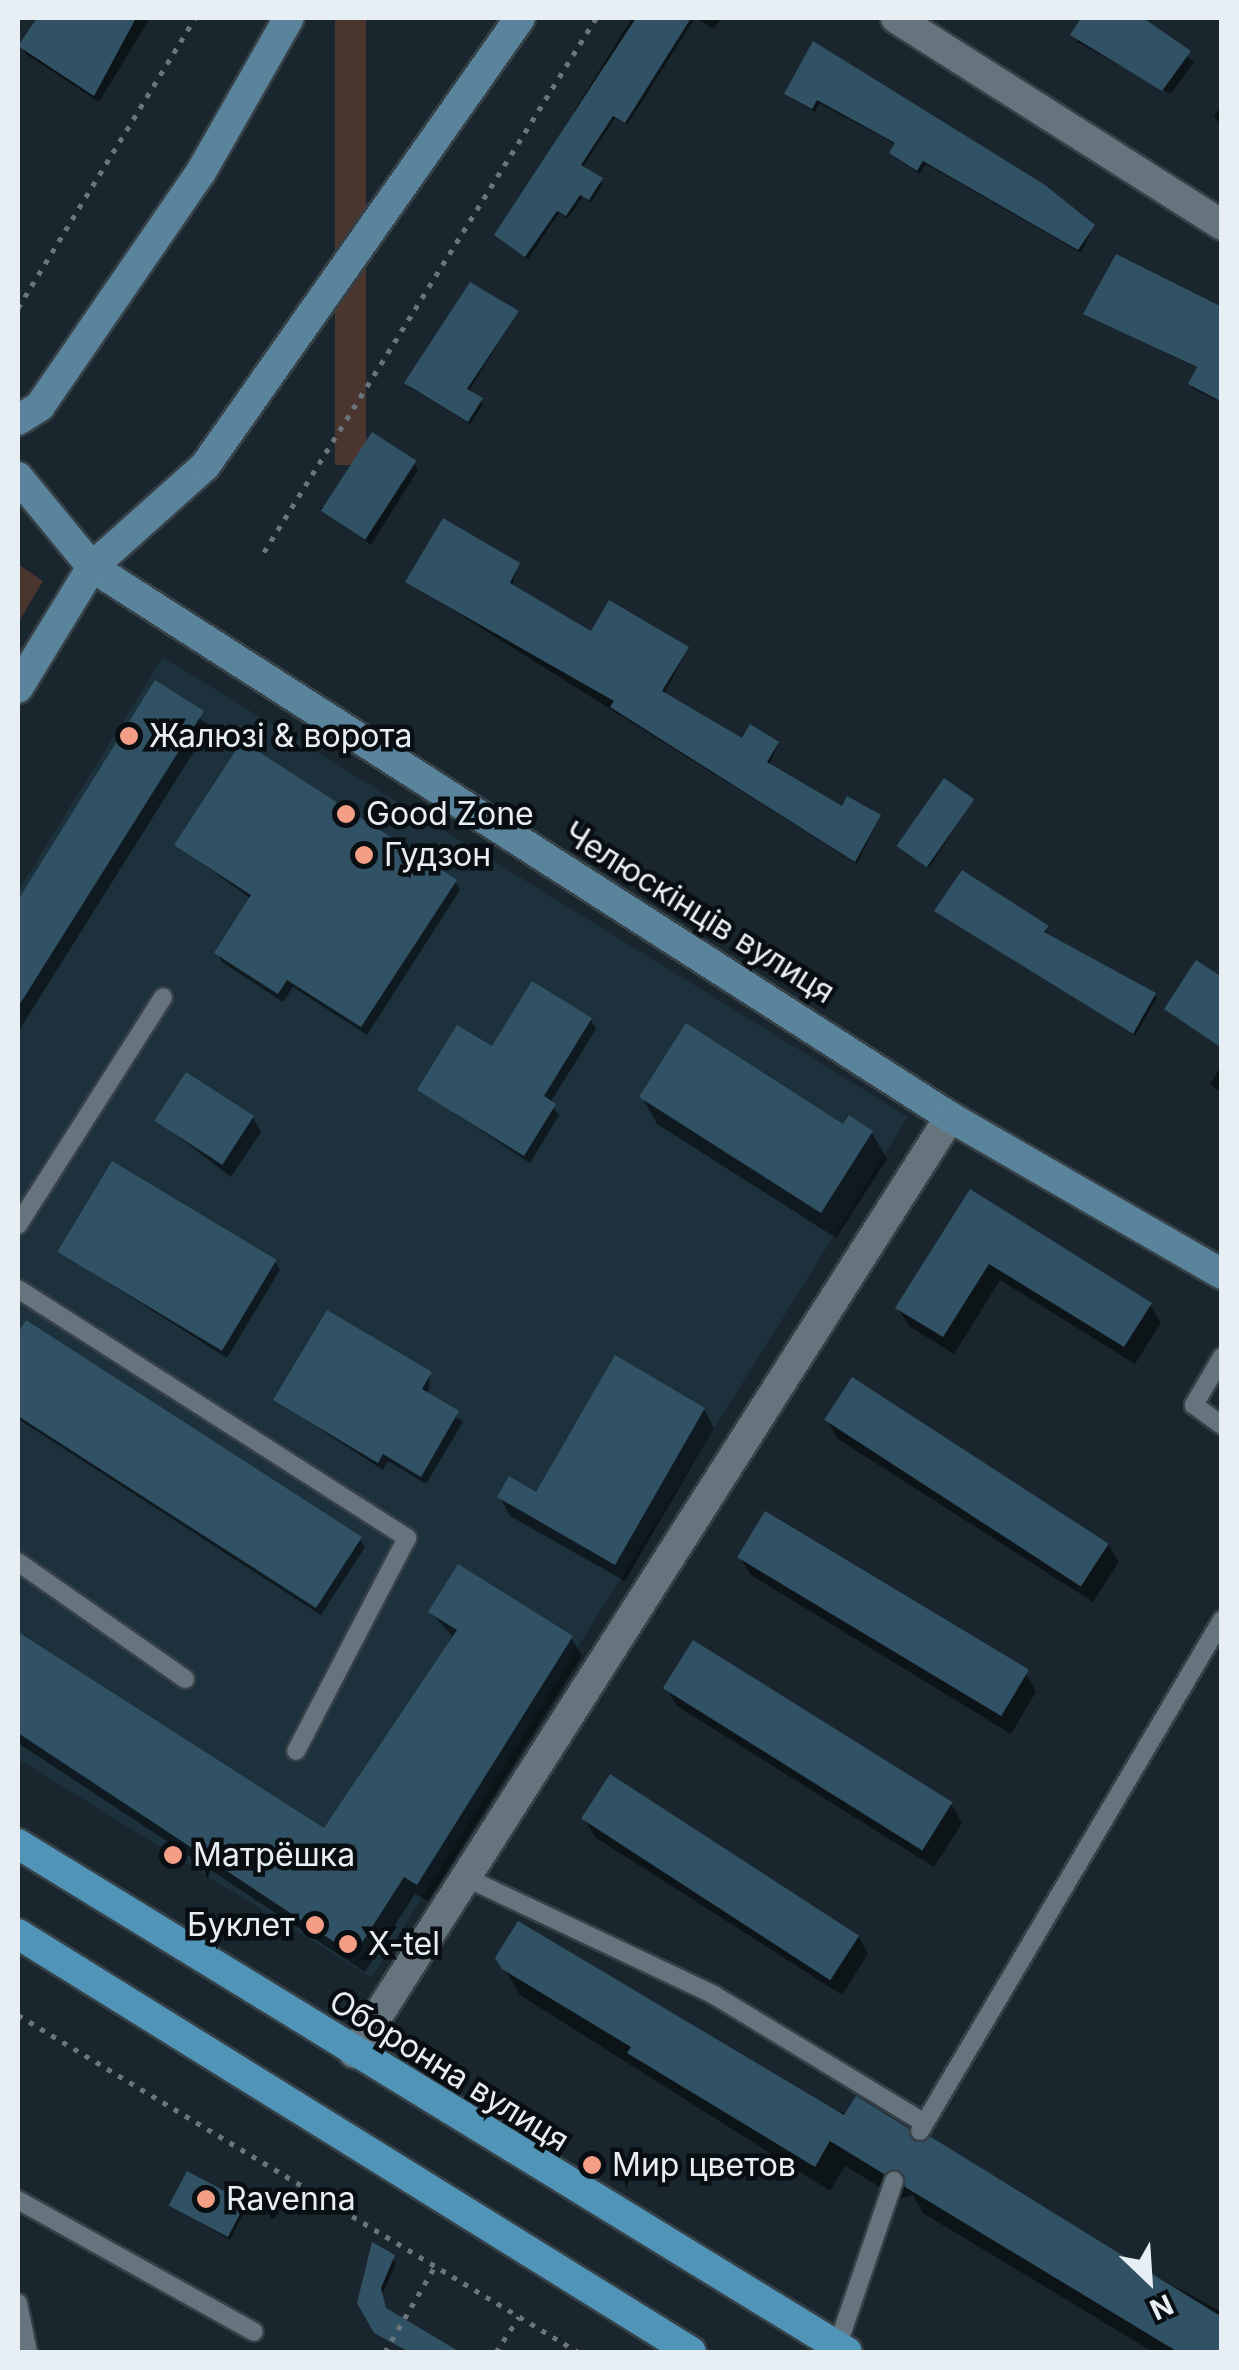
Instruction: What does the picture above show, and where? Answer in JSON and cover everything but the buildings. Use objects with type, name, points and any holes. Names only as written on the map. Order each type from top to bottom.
[{"type":"main road","name":"Оборонна вулиця","points":[[18,1844],[840,2350]]},
{"type":"main road","points":[[18,1934],[691,2352]]},
{"type":"street","points":[[18,420],[40,406],[201,172],[288,18]]},
{"type":"street","points":[[18,688],[92,567],[205,466],[520,18]]},
{"type":"street","points":[[896,18],[1222,225]]},
{"type":"street","name":"Челюскінців вулиця","points":[[18,477],[92,567],[950,1117],[1222,1274]]},
{"type":"street","points":[[354,2053],[470,1879],[950,1117]]},
{"type":"lane","points":[[18,1224],[162,996]]},
{"type":"lane","points":[[18,1289],[407,1538],[296,1751]]},
{"type":"lane","points":[[1222,1357],[1194,1405],[1222,1424]]},
{"type":"lane","points":[[18,1562],[185,1679]]},
{"type":"lane","points":[[470,1879],[714,1995],[922,2126],[1222,1620]]},
{"type":"lane","points":[[840,2350],[894,2180]]},
{"type":"lane","points":[[18,2200],[254,2332]]},
{"type":"lane","points":[[18,2303],[28,2352]]},
{"type":"path","points":[[18,308],[196,18]]},
{"type":"path","points":[[264,552],[596,18]]},
{"type":"path","points":[[18,2014],[578,2352]]},
{"type":"path","points":[[386,2352],[436,2266]]},
{"type":"path","points":[[496,2352],[519,2316]]},
{"type":"shaded area","points":[[335,18],[366,18],[366,465],[335,465]]},
{"type":"shaded area","points":[[18,564],[43,581],[18,623]]},
{"type":"shaded area","points":[[163,657],[908,1117],[372,1978],[18,1759],[18,891]]},
{"type":"place","name":"Жалюзі & ворота","points":[[129,736]]},
{"type":"place","name":"Good Zone","points":[[346,814]]},
{"type":"place","name":"Гудзон","points":[[364,855]]},
{"type":"place","name":"Матрёшка","points":[[173,1855]]},
{"type":"place","name":"Буклет","points":[[315,1925]]},
{"type":"place","name":"X-tel","points":[[348,1944]]},
{"type":"place","name":"Мир цветов","points":[[592,2165]]},
{"type":"place","name":"Ravenna","points":[[206,2199]]}]
